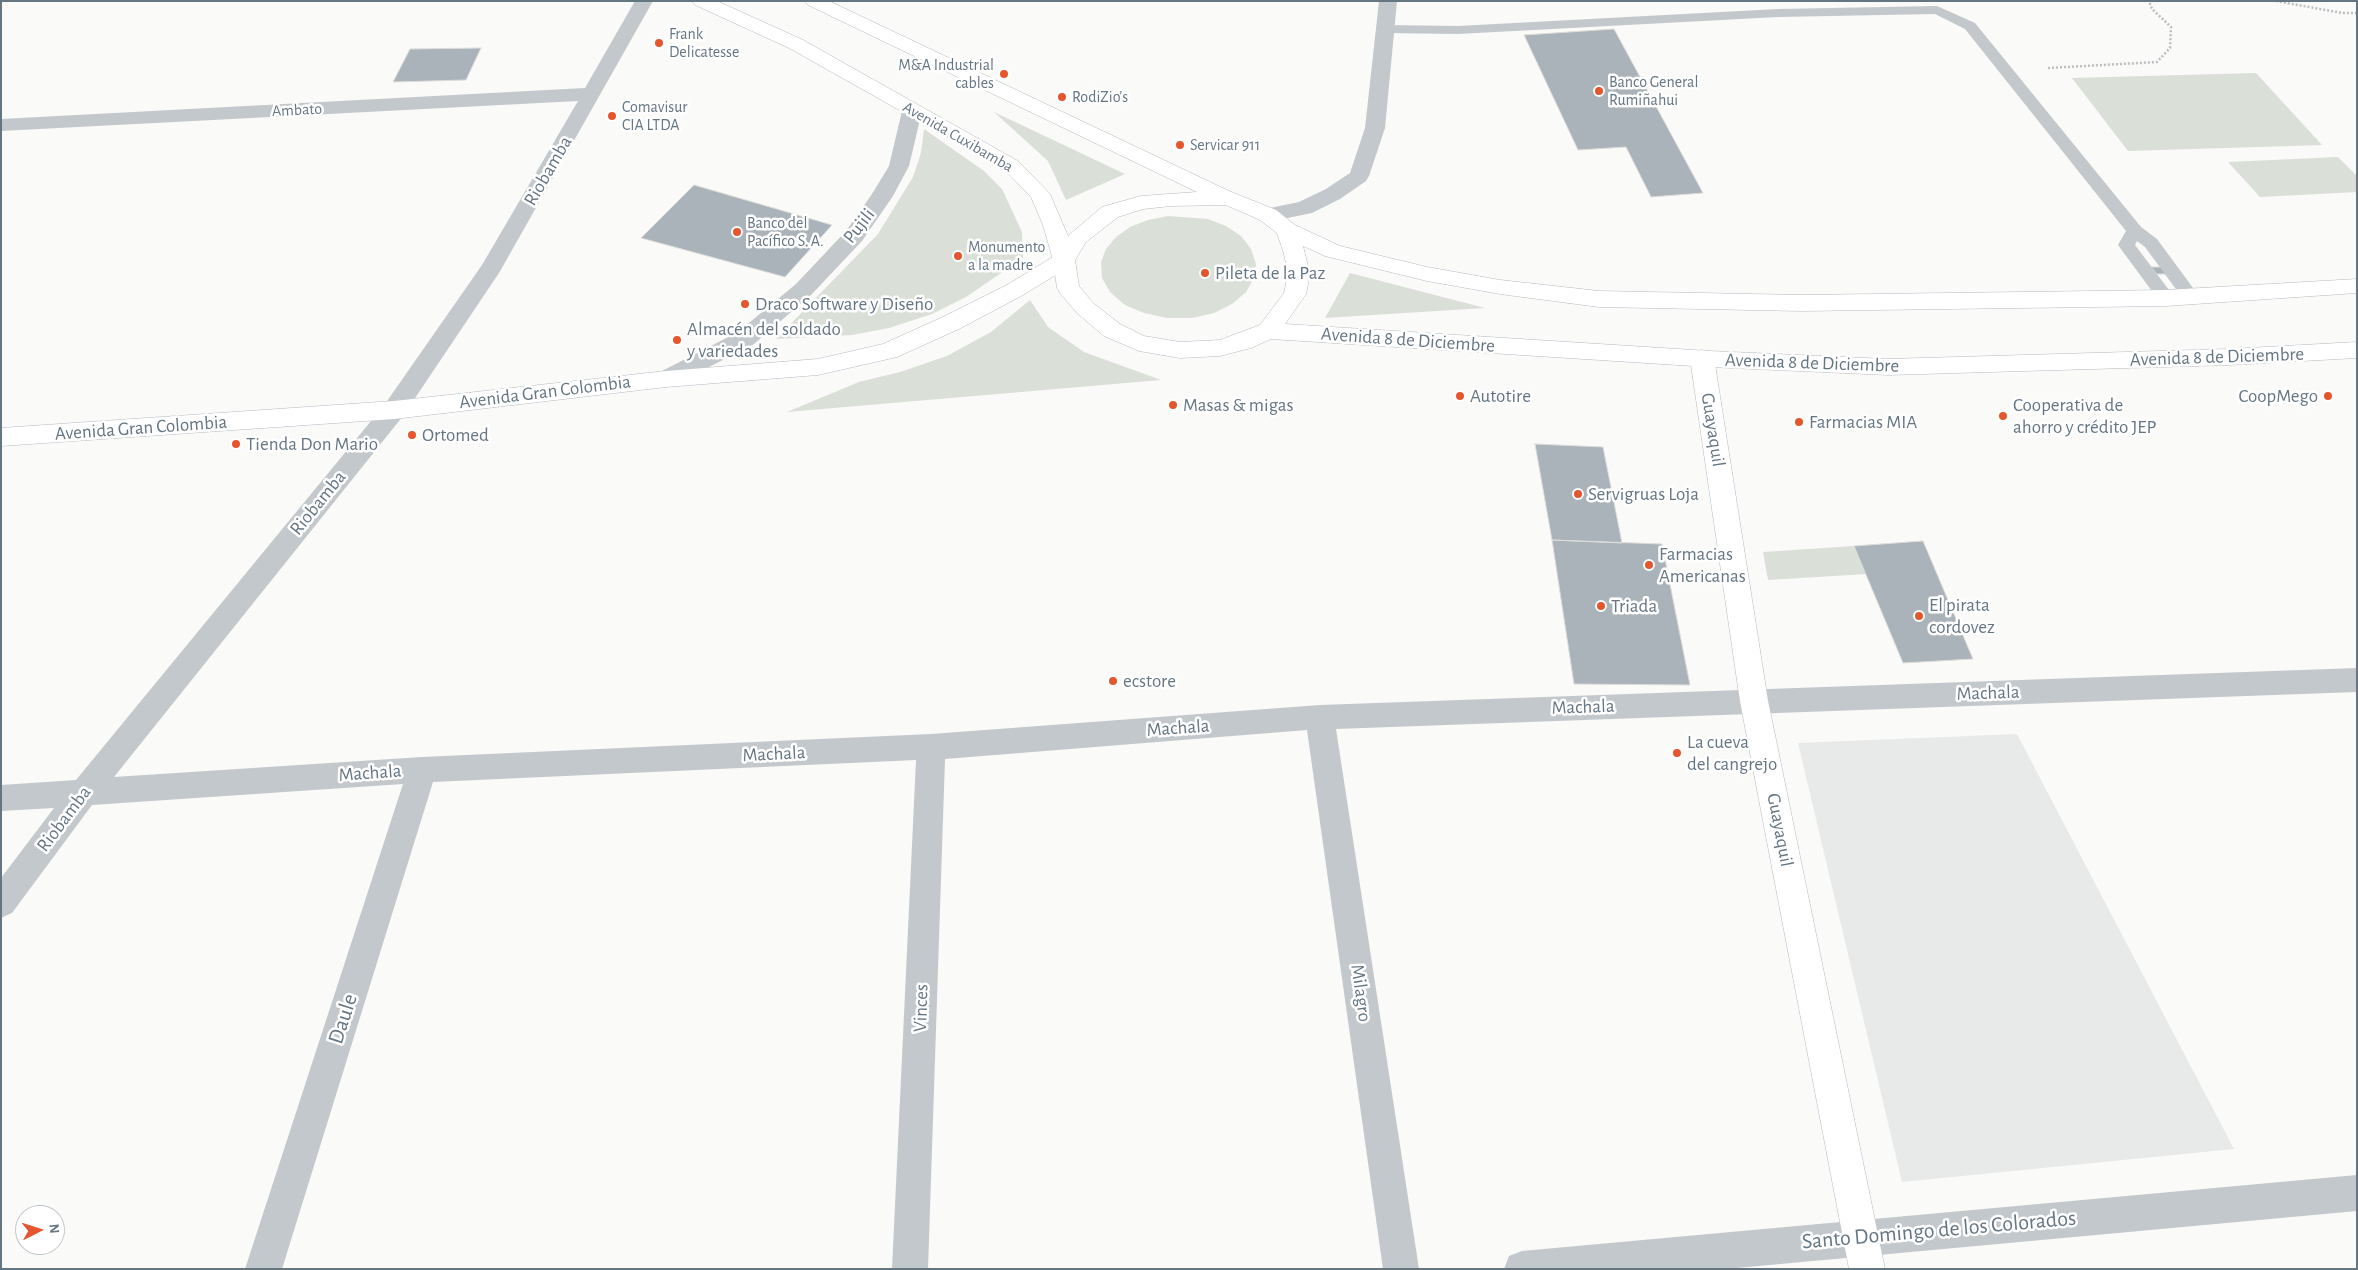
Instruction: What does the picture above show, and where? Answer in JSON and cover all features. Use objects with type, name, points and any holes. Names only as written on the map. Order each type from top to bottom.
[{"type":"main road","name":"Avenida Cuxibamba","points":[[701,1],[796,44],[1011,165],[1040,194],[1054,225],[1064,260],[1068,288],[1085,308],[1112,330],[1139,343],[1180,350],[1220,348],[1243,342],[1268,331]]},
{"type":"main road","points":[[814,1],[1268,215],[1287,230],[1334,251],[1427,274],[1500,287],[1599,299],[1802,303],[2166,298],[2357,286]]},
{"type":"main road","points":[[1064,260],[1078,237],[1110,212],[1141,203],[1171,199],[1229,198]]},
{"type":"main road","points":[[1268,331],[1295,294],[1299,274],[1296,254],[1287,230]]},
{"type":"main road","name":"Avenida Gran Colombia","points":[[1,438],[394,410],[666,379],[818,367],[889,351],[951,323],[1015,290],[1064,260]]},
{"type":"main road","name":"Avenida 8 de Diciembre","points":[[1268,331],[1702,358],[1888,367],[2229,357],[2357,350]]},
{"type":"main road","name":"Guayaquil","points":[[1702,358],[1754,701],[1864,1253]]},
{"type":"street","name":"Riobamba","points":[[1,903],[84,792],[394,410],[491,268],[644,1]]},
{"type":"street","points":[[1268,215],[1305,208],[1333,194],[1359,176],[1376,128],[1388,1]]},
{"type":"street","name":"Ambato","points":[[1,125],[592,94]]},
{"type":"street","name":"Pujili","points":[[666,379],[746,338],[804,289],[854,236],[882,196],[899,166],[912,111]]},
{"type":"street","name":"Machala","points":[[1,798],[422,770],[931,747],[1320,717],[2357,680]]},
{"type":"street","name":"Milagro","points":[[1320,717],[1401,1269]]},
{"type":"street","name":"Vinces","points":[[910,1269],[931,747]]},
{"type":"street","name":"Daule","points":[[263,1269],[422,770]]},
{"type":"street","name":"Santo Domingo de los Colorados","points":[[1522,1269],[1864,1253],[2357,1193]]},
{"type":"lane","points":[[1384,29],[1458,30],[1778,13],[1937,10],[1970,26],[2135,231],[2151,243],[2190,296]]},
{"type":"lane","points":[[2135,231],[2126,245],[2166,298]]},
{"type":"path","points":[[2005,70],[2157,62],[2170,48],[2171,27],[2152,9],[2149,1]]},
{"type":"path","points":[[2276,1],[2342,13],[2357,13]]},
{"type":"shaded area","points":[[2256,73],[2322,145],[2128,151],[2072,78]]},
{"type":"shaded area","points":[[994,112],[1125,174],[1066,200],[1048,161]]},
{"type":"shaded area","points":[[924,129],[984,171],[1002,189],[1022,232],[1023,258],[966,297],[932,314],[889,328],[852,335],[776,339],[878,234],[913,177],[921,153]]},
{"type":"shaded area","points":[[2338,157],[2357,176],[2357,192],[2260,197],[2228,162]]},
{"type":"shaded area","points":[[1168,216],[1208,219],[1226,226],[1241,236],[1251,249],[1256,264],[1254,278],[1246,292],[1232,304],[1214,313],[1192,318],[1167,318],[1144,313],[1125,305],[1110,292],[1102,278],[1101,262],[1106,249],[1116,237],[1130,227],[1148,220]]},
{"type":"shaded area","points":[[1350,273],[1485,308],[1325,318]]},
{"type":"shaded area","points":[[1030,300],[1048,327],[1084,352],[1161,380],[787,412],[859,382],[900,372],[947,356],[991,332]]},
{"type":"shaded area","points":[[1854,546],[1866,574],[1768,580],[1763,552]]},
{"type":"shaded area","points":[[2017,734],[2234,1149],[1902,1182],[1798,743]]},
{"type":"building","name":"Banco General Rumiñahui","points":[[1614,29],[1703,193],[1651,197],[1626,147],[1578,150],[1524,35]]},
{"type":"building","points":[[481,48],[466,80],[393,82],[410,49]]},
{"type":"building","name":"Banco del Pacífico S. A.","points":[[694,185],[832,225],[785,277],[641,238]]},
{"type":"building","points":[[2151,267],[2164,267],[2169,274],[2157,274]]},
{"type":"building","name":"Servigruas Loja","points":[[1535,444],[1603,447],[1622,543],[1552,540]]},
{"type":"building","points":[[1552,540],[1662,544],[1690,685],[1574,684]]},
{"type":"building","name":"El pirata cordovez","points":[[1923,541],[1973,659],[1903,663],[1854,546]]},
{"type":"place","name":"Frank Delicatesse","points":[[659,43]]},
{"type":"place","name":"M&A Industrial cables","points":[[1004,74]]},
{"type":"place","name":"Banco General Rumiñahui","points":[[1599,91]]},
{"type":"place","name":"RodiZio's","points":[[1062,97]]},
{"type":"place","name":"Comavisur CIA LTDA","points":[[612,116]]},
{"type":"place","name":"Servicar 911","points":[[1180,145]]},
{"type":"place","name":"Banco del Pacífico S. A.","points":[[737,232]]},
{"type":"place","name":"Monumento a la madre","points":[[958,256]]},
{"type":"place","name":"Pileta de la Paz","points":[[1205,273]]},
{"type":"place","name":"Draco Software y Diseño","points":[[745,304]]},
{"type":"place","name":"Almacén del soldado y variedades","points":[[677,340]]},
{"type":"place","name":"Autotire","points":[[1460,396]]},
{"type":"place","name":"CoopMego","points":[[2328,396]]},
{"type":"place","name":"Masas & migas","points":[[1173,405]]},
{"type":"place","name":"Cooperativa de ahorro y crédito JEP","points":[[2003,416]]},
{"type":"place","name":"Farmacias MIA","points":[[1799,422]]},
{"type":"place","name":"Ortomed","points":[[412,435]]},
{"type":"place","name":"Tienda Don Mario","points":[[236,444]]},
{"type":"place","name":"Servigruas Loja","points":[[1578,494]]},
{"type":"place","name":"Farmacias Americanas","points":[[1649,565]]},
{"type":"place","name":"Triada","points":[[1601,606]]},
{"type":"place","name":"El pirata cordovez","points":[[1919,616]]},
{"type":"place","name":"ecstore","points":[[1113,681]]},
{"type":"place","name":"La cueva del cangrejo","points":[[1677,753]]}]
